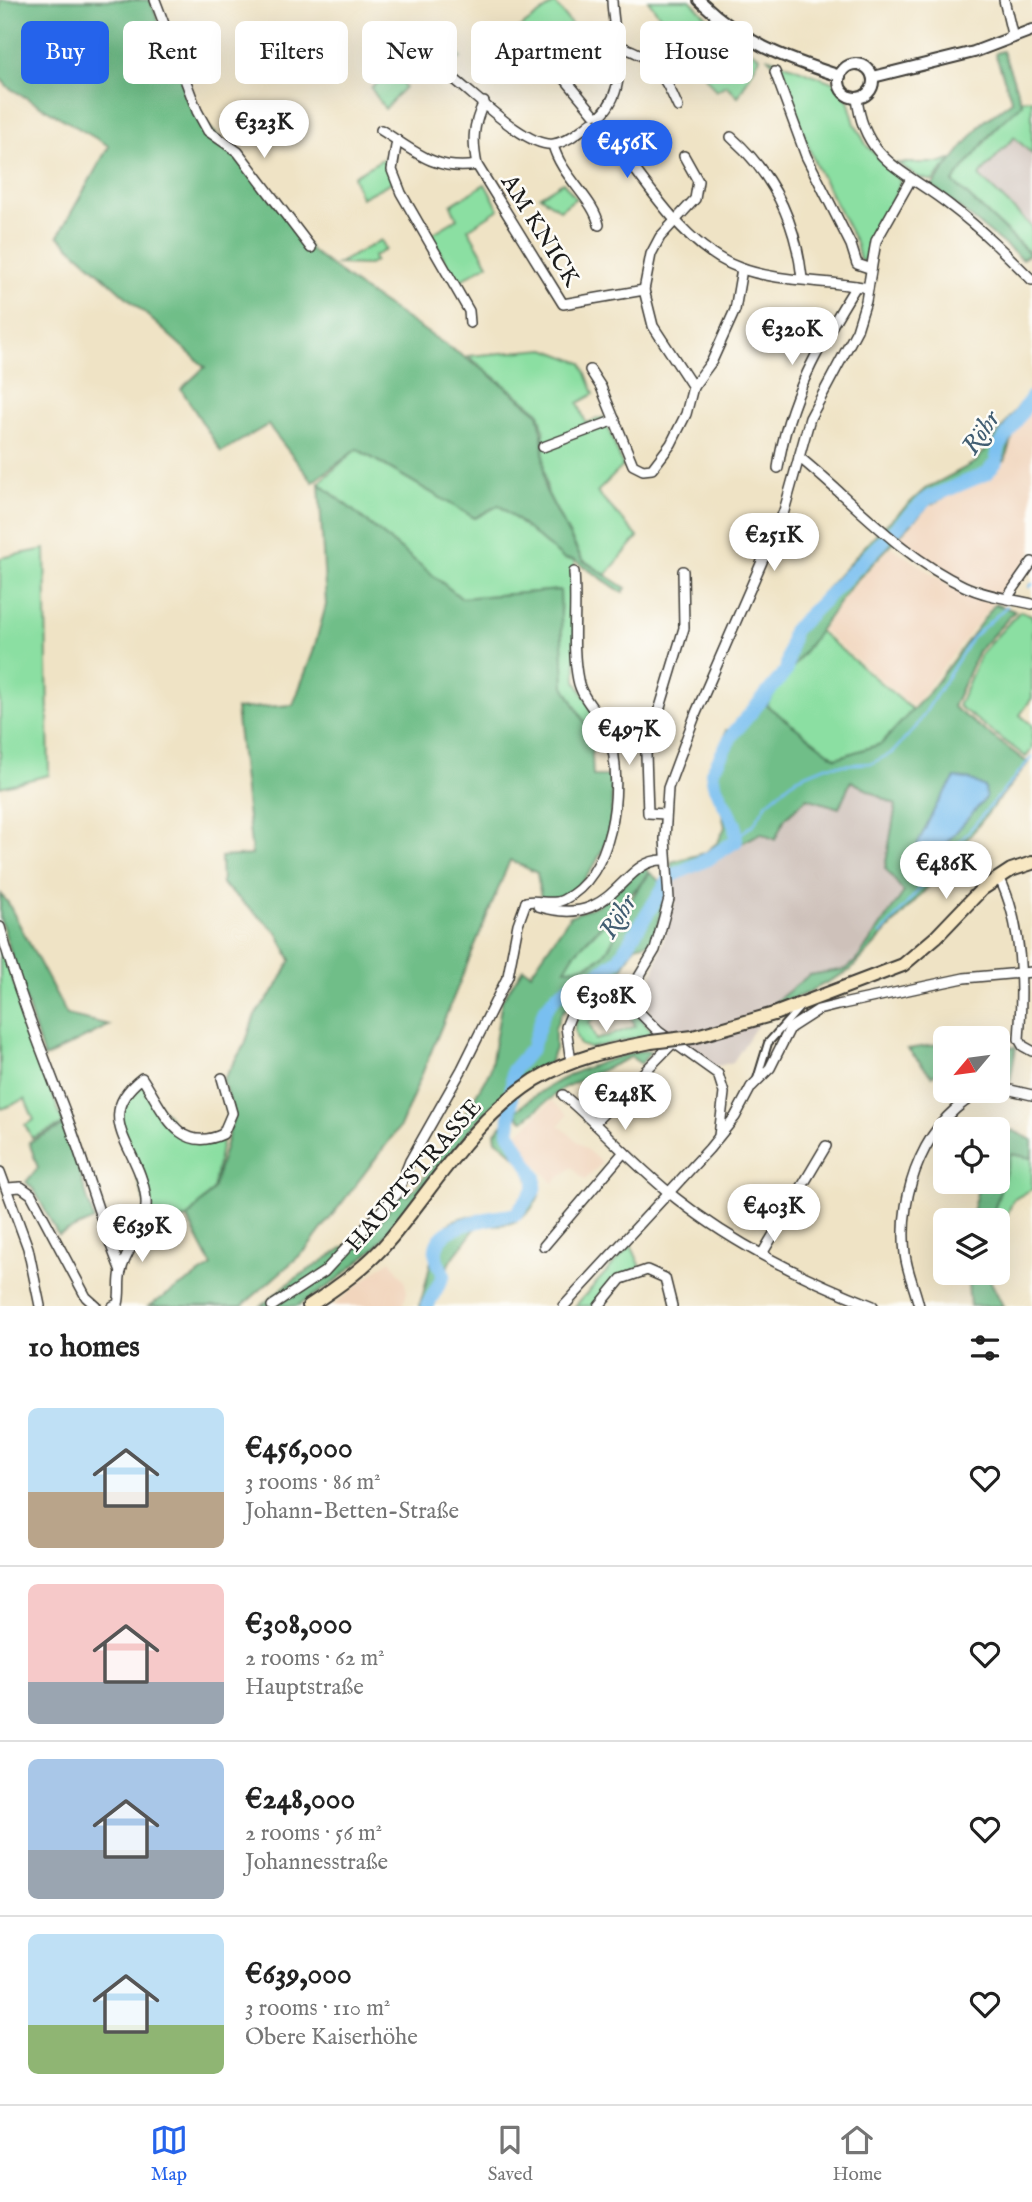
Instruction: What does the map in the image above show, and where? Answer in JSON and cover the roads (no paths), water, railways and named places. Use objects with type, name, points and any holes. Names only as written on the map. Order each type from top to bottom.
[{"type":"main road","name":"HAUPTSTRASSE","points":[[309,1306],[352,1275],[389,1240],[459,1150],[497,1109],[527,1086],[571,1062],[598,1052],[693,1037],[774,1014],[883,975],[903,965],[999,877],[1031,860]]},
{"type":"street","points":[[155,0],[208,131],[238,152],[311,248]]},
{"type":"street","points":[[612,0],[613,21]]},
{"type":"street","points":[[699,0],[725,23],[766,50],[840,76]]},
{"type":"street","points":[[1004,0],[1013,38]]},
{"type":"street","points":[[873,77],[974,52],[1032,30]]},
{"type":"street","points":[[626,48],[634,50],[653,63],[665,78],[678,107]]},
{"type":"street","points":[[840,76],[855,64],[864,66],[873,77]]},
{"type":"street","points":[[775,72],[806,156],[851,245],[857,264],[869,268]]},
{"type":"street","points":[[840,76],[844,92],[857,98],[868,93],[873,77]]},
{"type":"street","points":[[457,81],[520,132],[553,145],[567,177],[597,216],[599,225]]},
{"type":"street","points":[[569,84],[675,220],[710,255],[742,269],[868,288]]},
{"type":"street","points":[[553,145],[573,136],[610,106],[618,84]]},
{"type":"street","points":[[857,98],[861,125],[874,149],[911,179],[962,214],[1032,280]]},
{"type":"street","name":"AM KNICK","points":[[484,102],[474,122],[472,142],[477,165],[563,304],[644,290]]},
{"type":"street","points":[[381,130],[435,165],[458,169],[477,165]]},
{"type":"street","points":[[731,138],[750,154],[783,203],[793,228],[802,278]]},
{"type":"street","points":[[397,139],[392,170],[401,193],[469,311],[470,323]]},
{"type":"street","points":[[684,156],[698,181],[695,199],[660,237],[651,254],[644,290],[653,326],[693,387]]},
{"type":"street","points":[[571,1062],[566,1027],[573,1010],[588,999],[626,988],[642,975],[651,960],[668,908],[665,864],[667,788],[696,713],[784,511],[810,418],[857,330],[868,288],[869,268],[880,231],[911,179]]},
{"type":"street","points":[[590,370],[601,387],[633,465],[643,470],[652,469],[671,444],[686,414],[693,387],[712,362],[735,310],[742,269]]},
{"type":"street","points":[[778,468],[797,392],[825,336],[856,286]]},
{"type":"street","points":[[543,447],[615,420]]},
{"type":"street","points":[[799,457],[927,565],[966,587],[1032,604]]},
{"type":"street","points":[[1007,598],[1032,562]]},
{"type":"street","points":[[665,814],[648,813],[646,754],[684,628],[683,571]]},
{"type":"street","points":[[526,902],[551,903],[573,893],[593,873],[612,830],[614,768],[611,740],[578,682],[573,572]]},
{"type":"street","points":[[526,902],[559,913],[576,912],[615,892],[644,864],[653,859],[665,864]]},
{"type":"street","points":[[999,877],[1008,902],[1021,971],[1020,1039],[1023,1046],[1032,1051]]},
{"type":"street","points":[[272,1306],[324,1272],[397,1194],[410,1161],[462,1069],[508,976],[518,924],[526,902]]},
{"type":"street","points":[[0,928],[40,1052],[121,1271],[121,1294],[118,1304],[113,1306]]},
{"type":"street","points":[[564,1306],[719,1136],[755,1084],[770,1068],[786,1032],[818,1010],[964,978],[1032,972]]},
{"type":"street","points":[[626,988],[649,1023],[721,1079],[724,1093],[719,1136]]},
{"type":"street","points":[[755,1084],[768,1043],[805,1002]]},
{"type":"street","points":[[594,1123],[673,1043]]},
{"type":"street","points":[[121,1271],[139,1236],[146,1200],[139,1172],[118,1122],[118,1107],[127,1090],[142,1078],[181,1134],[191,1140],[206,1142],[223,1134],[232,1113],[222,1078]]},
{"type":"street","points":[[1010,1090],[1032,1096]]},
{"type":"street","points":[[563,1095],[669,1192],[715,1227],[791,1271],[873,1306]]},
{"type":"street","points":[[919,1306],[904,1247],[904,1216],[908,1196],[934,1132],[966,1103]]},
{"type":"street","points":[[762,1254],[826,1146]]},
{"type":"street","points":[[544,1246],[624,1152]]},
{"type":"street","points":[[0,1172],[28,1248],[40,1306]]},
{"type":"street","points":[[7,1188],[21,1187],[31,1194],[86,1297],[96,1306]]},
{"type":"street","points":[[599,1306],[621,1279],[647,1270],[664,1278],[673,1306]]},
{"type":"water","points":[[955,778],[969,779],[985,787],[986,798],[936,855],[923,860],[917,845],[936,806]]},
{"type":"waterway","name":"Röhr","points":[[892,532],[928,498],[987,473],[996,462],[999,447],[1032,397]]},
{"type":"waterway","name":"Röhr","points":[[427,1306],[444,1275],[437,1260],[436,1247],[442,1237],[464,1225],[516,1214],[535,1189],[535,1177],[509,1132],[513,1070],[532,1048],[544,1011],[556,996],[573,985],[592,979],[618,960],[671,876],[706,860],[736,841],[735,825],[714,784],[712,772],[732,735],[786,671],[793,631],[884,540]]},
{"type":"waterway","points":[[1029,587],[1032,584]]},
{"type":"waterway","points":[[738,836],[754,824],[767,803],[797,778],[826,766],[872,763],[892,753],[916,727],[972,638],[1007,606]]},
{"type":"waterway","points":[[881,934],[1032,757]]}]
